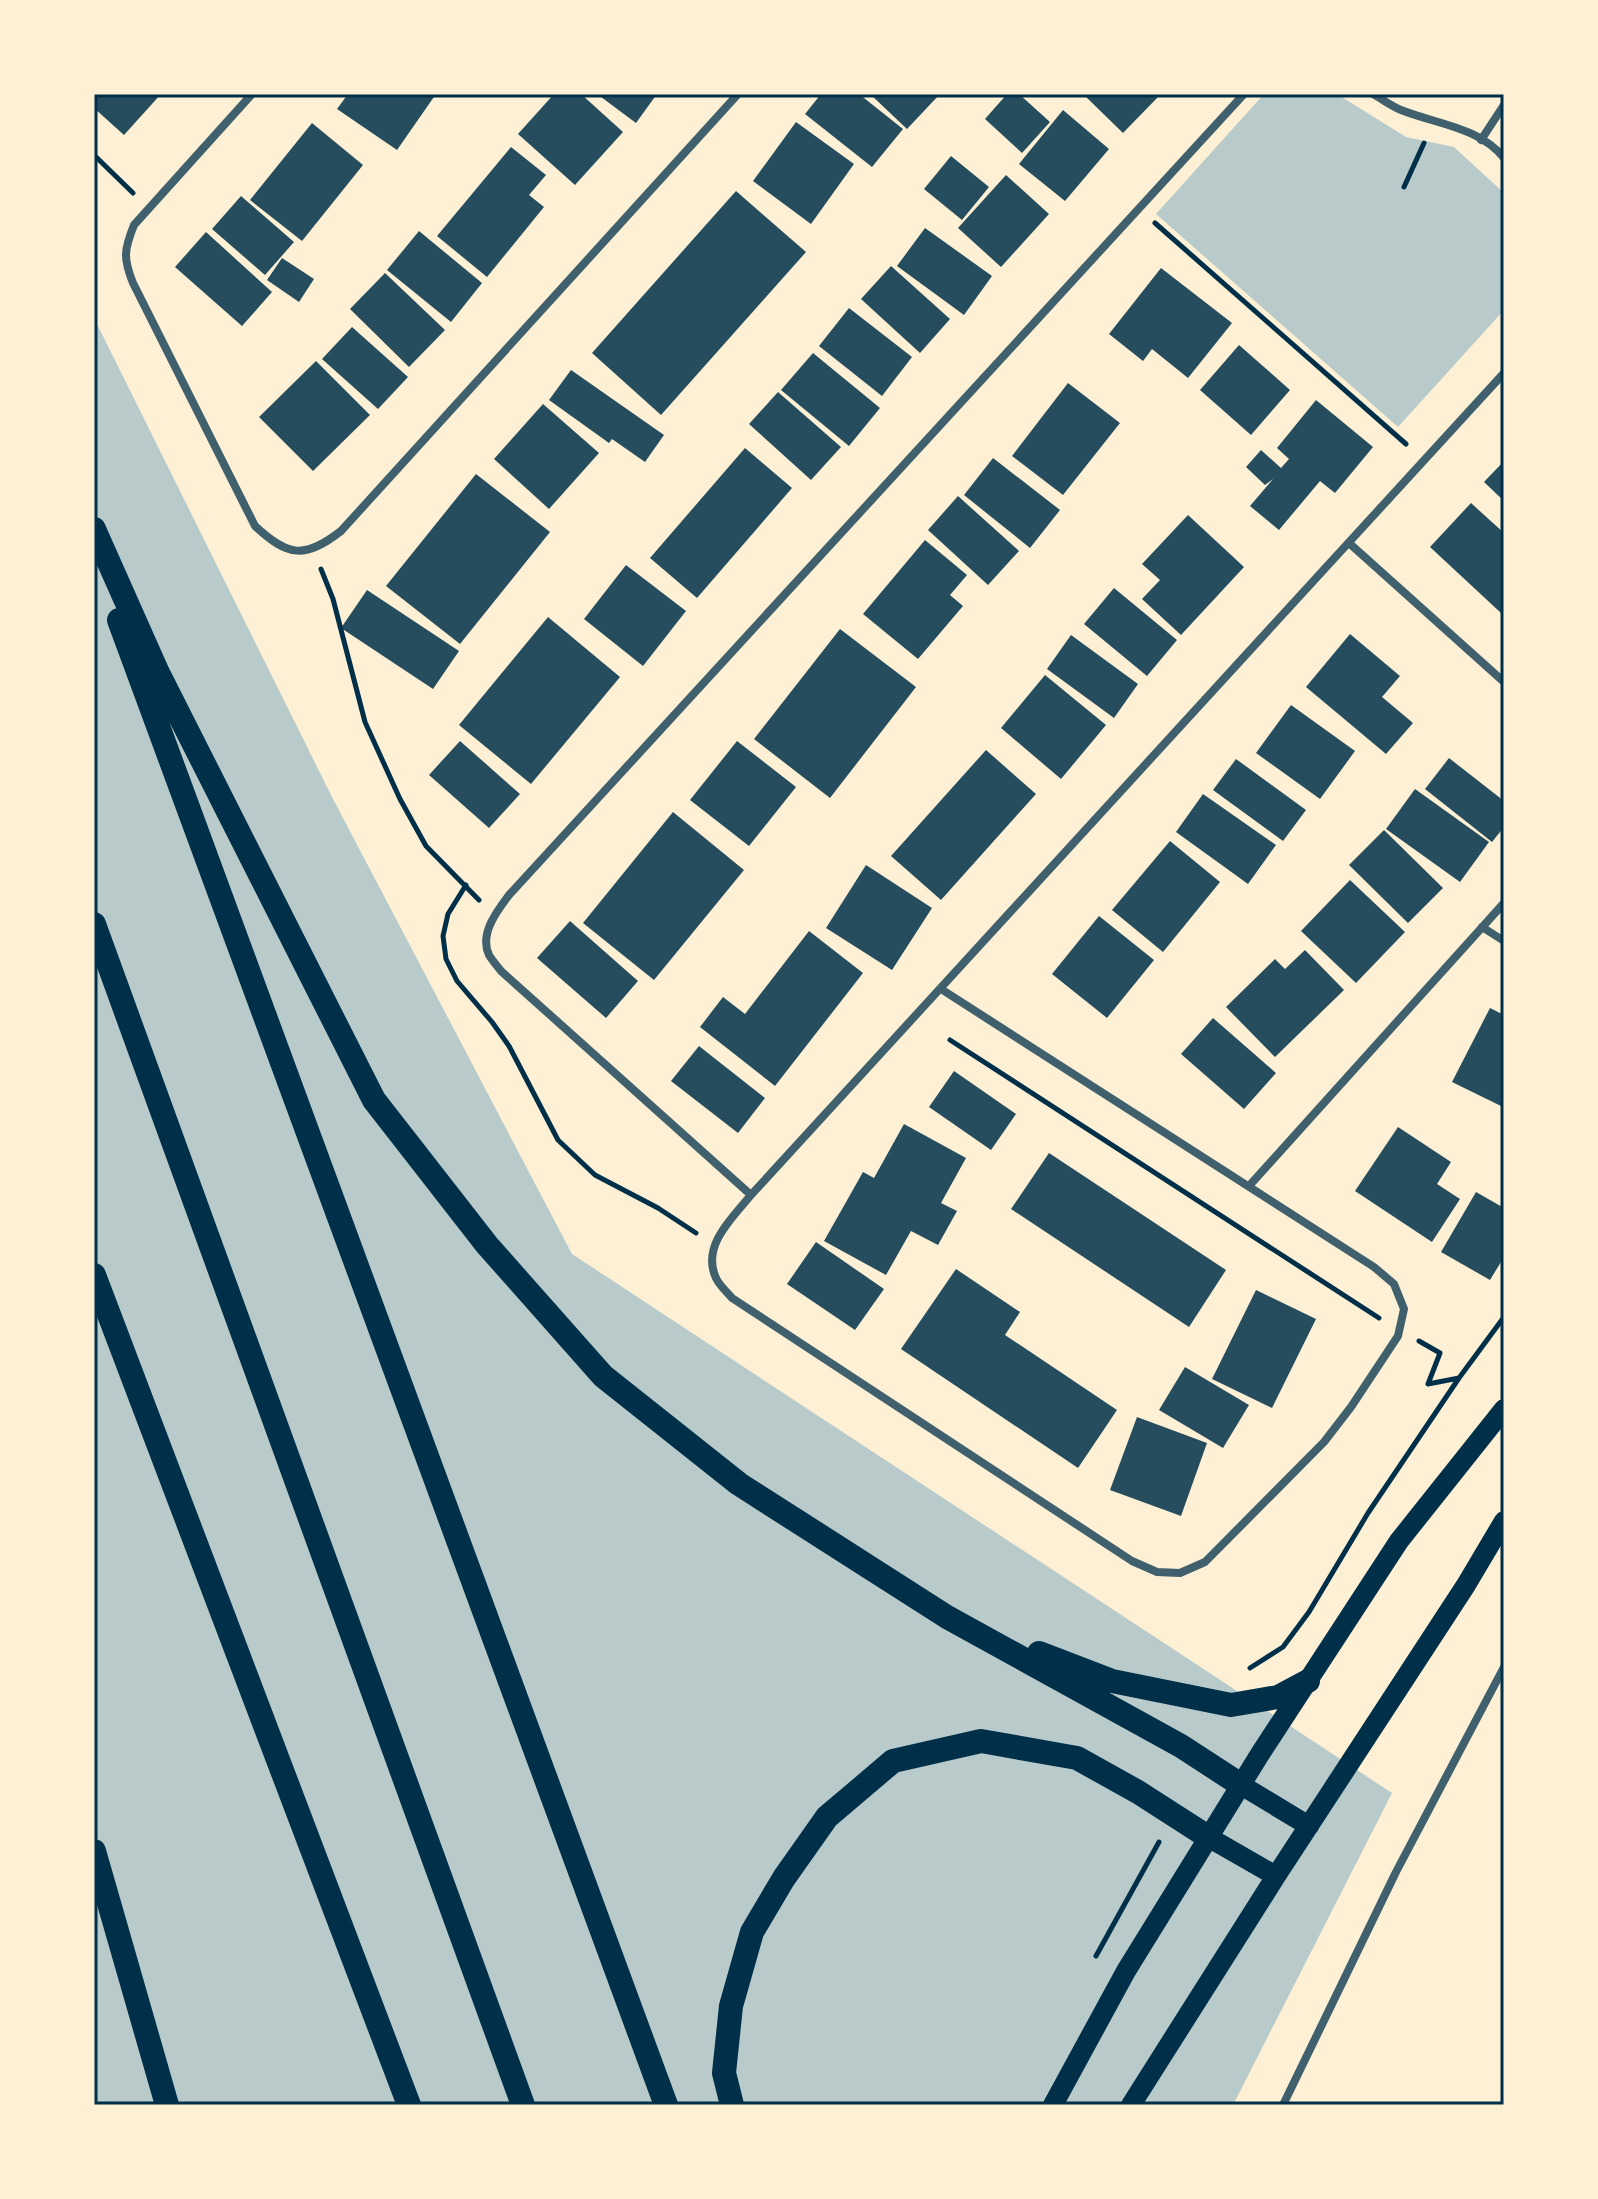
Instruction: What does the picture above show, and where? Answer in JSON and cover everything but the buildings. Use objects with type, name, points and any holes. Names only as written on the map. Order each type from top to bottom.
[{"type":"highway","points":[[94,529],[158,673],[374,1100],[487,1245],[603,1376],[739,1484],[947,1617],[1181,1746],[1241,1785]]},
{"type":"highway","points":[[94,554],[666,2105]]},
{"type":"highway","points":[[94,924],[523,2105]]},
{"type":"highway","points":[[94,1275],[409,2105]]},
{"type":"highway","points":[[947,1617],[1112,1681],[1231,1705],[1278,1697],[1308,1681]]},
{"type":"highway","points":[[732,2105],[724,2073],[731,2006],[752,1932],[784,1878],[827,1817],[893,1761],[981,1741],[1077,1758],[1208,1837]]},
{"type":"highway","points":[[94,1851],[167,2105]]},
{"type":"main road","points":[[1053,2105],[1126,1971],[1308,1681],[1399,1541],[1504,1409]]},
{"type":"main road","points":[[1131,2105],[1466,1585],[1504,1521]]},
{"type":"main road","points":[[1241,1785],[1309,1826]]},
{"type":"main road","points":[[1208,1837],[1276,1876]]},
{"type":"street","points":[[252,94],[134,225],[125,247],[126,265],[255,526],[273,543],[298,552],[321,546],[341,531],[738,94]]},
{"type":"street","points":[[751,1195],[501,971],[488,953],[487,934],[494,915],[509,895],[1244,94]]},
{"type":"street","points":[[1373,94],[1399,109],[1456,126],[1495,147],[1504,158]]},
{"type":"street","points":[[1481,140],[1504,105]]},
{"type":"street","points":[[941,989],[1374,1267],[1394,1284],[1404,1309],[1398,1336],[1351,1407],[1324,1442],[1225,1543],[1205,1562],[1180,1573],[1157,1572],[1132,1561],[732,1298],[717,1280],[711,1264],[714,1245],[751,1195],[1504,373]]},
{"type":"street","points":[[1349,543],[1504,682]]},
{"type":"street","points":[[1249,1186],[1504,903]]},
{"type":"street","points":[[1482,927],[1504,941]]},
{"type":"street","points":[[1283,2105],[1396,1872],[1504,1667]]},
{"type":"path","points":[[94,155],[148,208]]},
{"type":"path","points":[[1139,208],[1424,461]]},
{"type":"path","points":[[313,548],[333,599],[365,722],[400,799],[426,846],[494,915]]},
{"type":"path","points":[[466,885],[448,914],[443,936],[446,959],[457,981],[509,1046],[558,1140],[595,1175],[658,1208],[714,1245]]},
{"type":"path","points":[[950,1040],[1357,1304],[1440,1353],[1428,1384],[1459,1378]]},
{"type":"shaded area","points":[[1264,94],[1337,94],[1406,137],[1454,147],[1504,193],[1504,310],[1398,427],[1156,214]]},
{"type":"shaded area","points":[[94,318],[332,797],[572,1254],[1392,1793],[1233,2105],[94,2105]]}]
